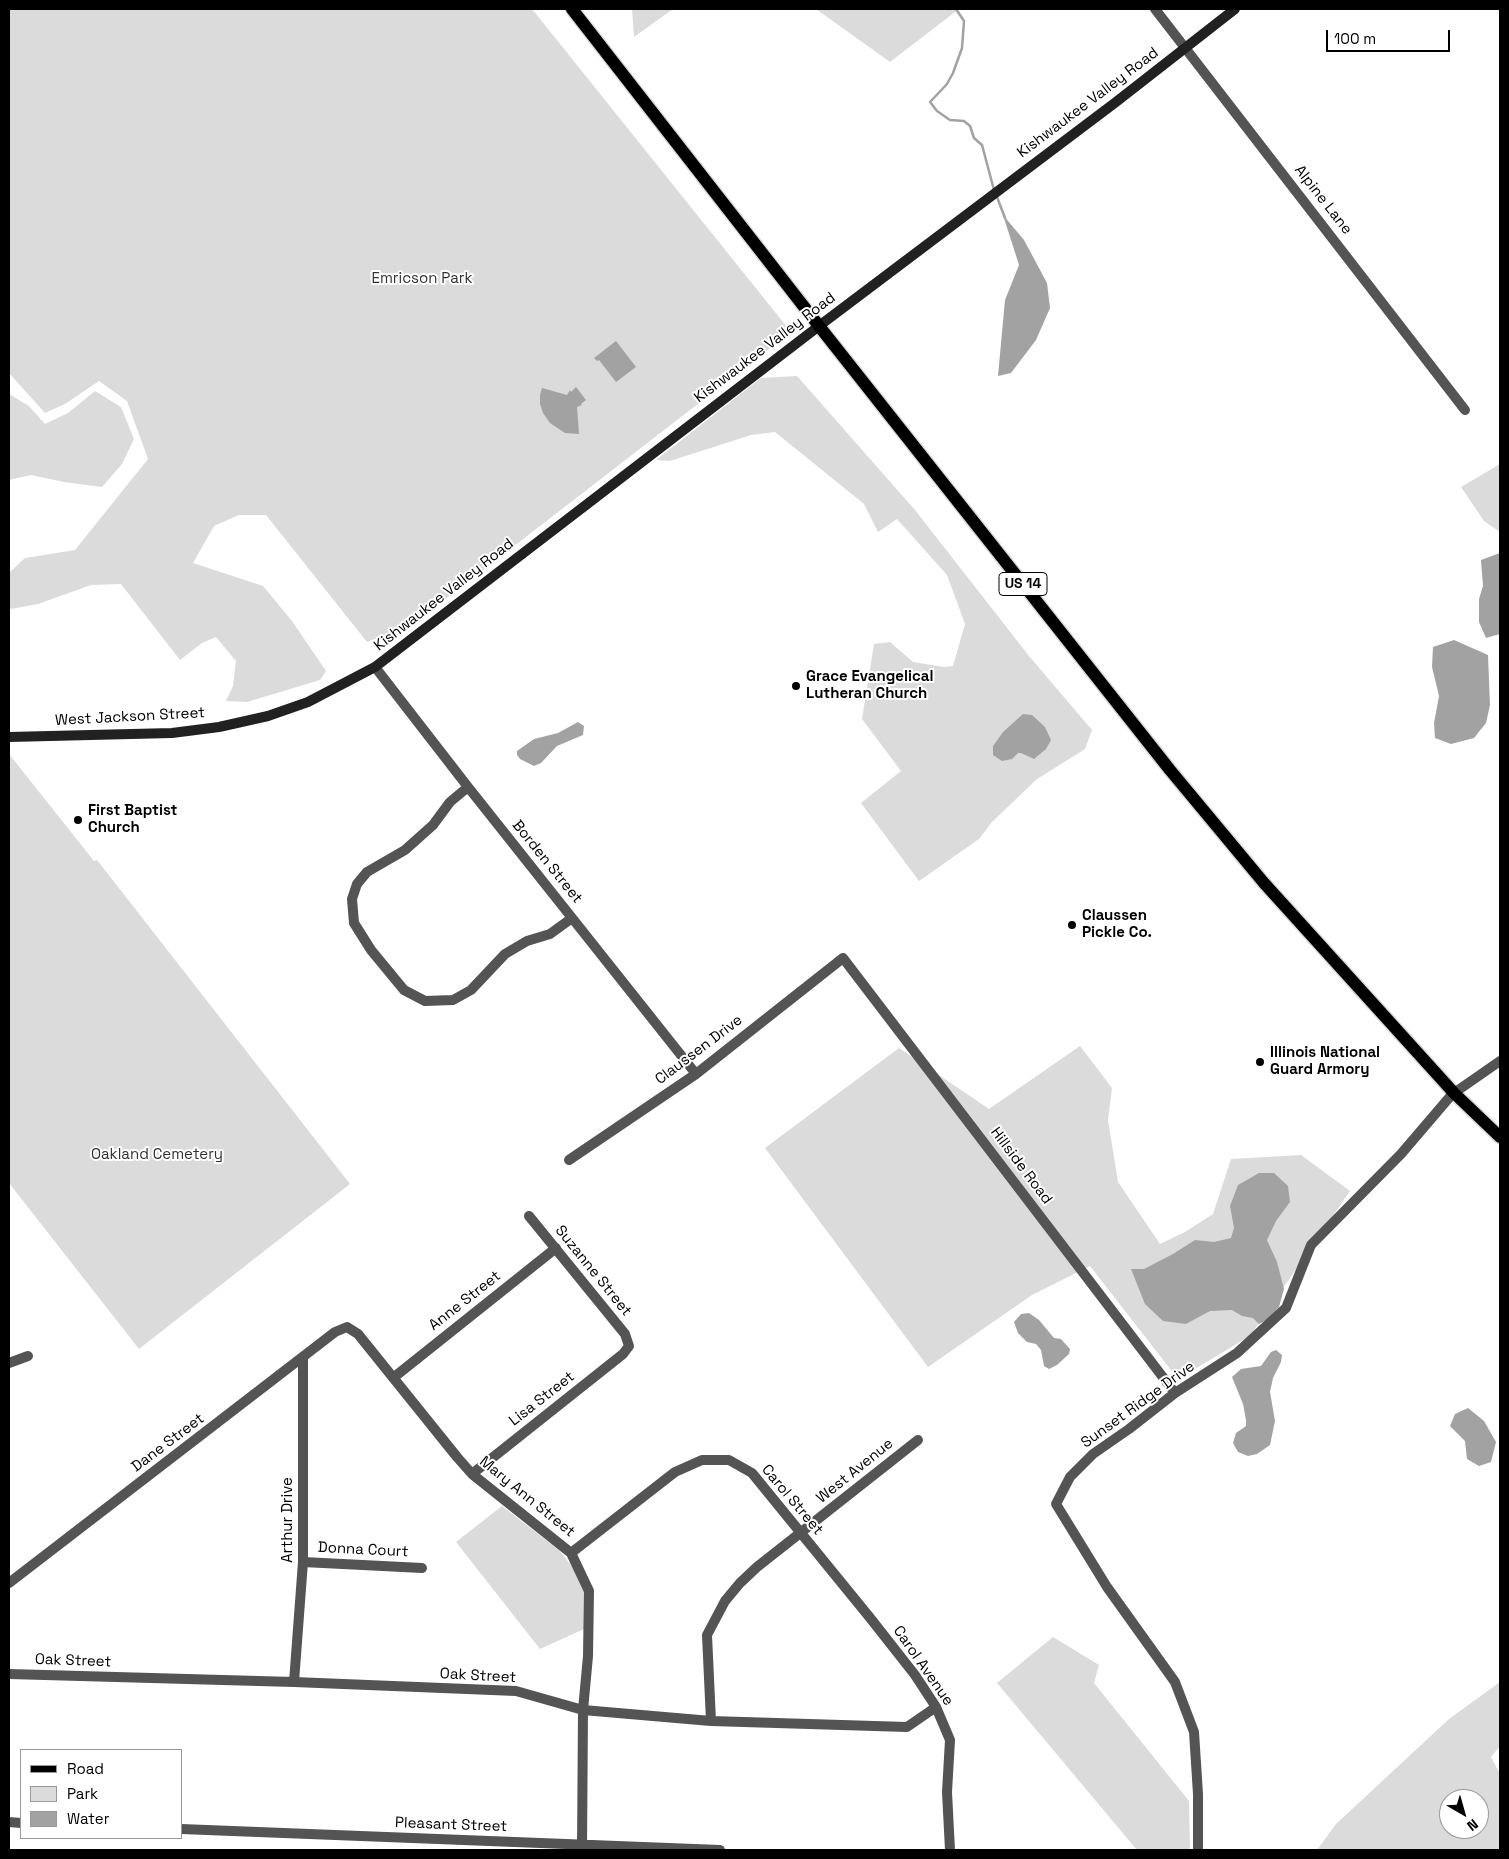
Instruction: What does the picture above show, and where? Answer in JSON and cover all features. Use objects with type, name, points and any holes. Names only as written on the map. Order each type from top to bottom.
[{"type":"main road","name":"US 14","points":[[572,9],[819,326],[1170,770],[1264,883],[1454,1092],[1500,1137]]},
{"type":"street","name":"Alpine Lane","points":[[1155,9],[1465,410]]},
{"type":"street","name":"Kishwaukee Valley Road","points":[[308,702],[375,667],[1235,9]]},
{"type":"street","name":"Borden Street","points":[[375,667],[696,1074]]},
{"type":"street","name":"West Jackson Street","points":[[9,737],[172,733],[219,727],[268,716],[308,702]]},
{"type":"street","points":[[468,787],[450,802],[433,825],[412,844],[367,872],[357,884],[352,899],[354,923],[371,950],[404,990],[425,1001],[453,1000],[471,990],[505,954],[527,941],[550,934],[572,918]]},
{"type":"street","name":"Claussen Drive","points":[[569,1160],[696,1074],[843,958]]},
{"type":"street","name":"Hillside Road","points":[[843,958],[1175,1393]]},
{"type":"street","name":"Sunset Ridge Drive","points":[[1198,1850],[1198,1794],[1194,1732],[1175,1682],[1107,1587],[1056,1504],[1070,1477],[1093,1454],[1175,1393],[1237,1353],[1286,1308],[1311,1244],[1400,1154],[1454,1092],[1500,1061]]},
{"type":"street","name":"Suzanne Street","points":[[530,1216],[625,1334],[629,1346]]},
{"type":"street","name":"Anne Street","points":[[393,1378],[556,1248]]},
{"type":"street","name":"Mary Ann Street","points":[[346,1327],[358,1334],[472,1474],[570,1553],[589,1591],[588,1656],[583,1710],[582,1848]]},
{"type":"street","name":"Dane Street","points":[[9,1583],[335,1332],[346,1327]]},
{"type":"street","name":"Lisa Street","points":[[472,1474],[624,1354],[629,1346]]},
{"type":"street","points":[[9,1363],[28,1356]]},
{"type":"street","name":"Arthur Drive","points":[[294,1682],[303,1562],[303,1358]]},
{"type":"street","name":"West Avenue","points":[[711,1721],[707,1635],[725,1601],[740,1582],[757,1567],[918,1440]]},
{"type":"street","name":"Carol Street","points":[[570,1553],[675,1472],[702,1460],[729,1460],[752,1473],[871,1619]]},
{"type":"street","name":"Donna Court","points":[[303,1562],[422,1568]]},
{"type":"street","name":"Carol Avenue","points":[[871,1619],[915,1675],[936,1708],[950,1740],[947,1792],[950,1850]]},
{"type":"street","name":"Oak Street","points":[[9,1674],[294,1682],[516,1691],[583,1710],[711,1721],[907,1727],[936,1708]]},
{"type":"street","name":"Pleasant Street","points":[[182,1829],[582,1848],[720,1850]]},
{"type":"green space","name":"Emricson Park","points":[[9,9],[532,9],[791,332],[386,645],[380,637],[367,642],[266,515],[239,515],[214,526],[193,563],[263,586],[292,621],[326,671],[320,680],[247,702],[226,701],[233,686],[236,661],[216,637],[202,643],[180,660],[121,584],[91,585],[38,604],[11,609],[9,606],[9,573],[25,558],[75,550],[148,459],[127,401],[99,381],[65,404],[45,413],[9,373]]},
{"type":"green space","points":[[632,9],[673,9],[634,37]]},
{"type":"green space","points":[[816,9],[959,9],[890,62]]},
{"type":"green space","points":[[797,376],[915,510],[1029,656],[1092,730],[1085,749],[1037,779],[992,822],[979,839],[919,881],[861,803],[901,771],[862,719],[874,644],[890,642],[913,662],[944,667],[953,666],[965,624],[947,575],[897,519],[878,532],[864,504],[775,432],[751,435],[670,461],[656,460],[761,378]]},
{"type":"green space","points":[[95,391],[121,407],[134,439],[122,464],[102,487],[31,475],[9,480],[9,394],[29,406],[45,424],[68,413]]},
{"type":"green space","points":[[1500,464],[1500,532],[1484,521],[1461,487]]},
{"type":"green space","name":"Oakland Cemetery","points":[[9,754],[94,861],[97,860],[350,1184],[139,1349],[9,1183]]},
{"type":"green space","points":[[1080,1046],[1112,1088],[1108,1120],[1118,1182],[1160,1244],[1185,1232],[1213,1214],[1231,1159],[1301,1155],[1350,1191],[1250,1336],[1178,1379],[1090,1266],[1032,1295],[928,1367],[765,1148],[899,1048],[989,1109]]},
{"type":"green space","points":[[502,1506],[560,1551],[573,1568],[584,1591],[584,1629],[540,1649],[456,1542]]},
{"type":"green space","points":[[1053,1637],[1099,1665],[1094,1683],[1189,1801],[1190,1850],[1137,1850],[997,1683]]},
{"type":"green space","points":[[1500,1682],[1500,1746],[1491,1757],[1500,1774],[1500,1850],[1317,1850],[1336,1824],[1449,1719]]},
{"type":"water","points":[[1003,215],[1024,240],[1047,283],[1050,308],[1036,340],[1011,373],[998,376],[1005,300],[1019,265]]},
{"type":"water","points":[[616,341],[636,367],[616,382],[599,360],[597,361],[594,358]]},
{"type":"water","points":[[576,387],[586,400],[577,407],[579,434],[565,433],[550,423],[543,413],[540,395],[542,388],[567,395],[570,390],[571,392]]},
{"type":"water","points":[[1500,553],[1500,634],[1486,638],[1479,622],[1479,599],[1483,586],[1481,560]]},
{"type":"water","points":[[1454,640],[1488,655],[1490,705],[1486,723],[1474,738],[1451,744],[1435,738],[1434,723],[1439,696],[1432,667],[1433,647]]},
{"type":"water","points":[[1023,714],[1032,715],[1045,727],[1051,740],[1046,749],[1034,759],[1018,753],[1012,759],[1002,761],[993,755],[993,746],[1003,732]]},
{"type":"water","points":[[578,722],[584,726],[583,735],[557,746],[541,763],[534,766],[520,759],[517,755],[517,751],[534,739],[558,733]]},
{"type":"water","points":[[1259,1173],[1274,1173],[1288,1186],[1290,1202],[1276,1221],[1267,1240],[1277,1262],[1284,1289],[1279,1307],[1267,1320],[1259,1324],[1253,1318],[1242,1316],[1232,1310],[1210,1311],[1186,1324],[1163,1321],[1145,1304],[1131,1269],[1144,1269],[1195,1240],[1214,1242],[1231,1238],[1234,1228],[1230,1206],[1238,1185]]},
{"type":"water","points":[[1029,1313],[1039,1320],[1054,1338],[1061,1339],[1070,1349],[1069,1354],[1057,1365],[1049,1369],[1044,1366],[1041,1350],[1036,1344],[1027,1342],[1018,1333],[1014,1322],[1021,1314]]},
{"type":"water","points":[[1276,1350],[1282,1355],[1270,1392],[1275,1421],[1270,1445],[1257,1454],[1248,1456],[1238,1452],[1233,1443],[1236,1433],[1246,1426],[1246,1420],[1243,1404],[1232,1377],[1241,1369],[1261,1366],[1271,1352]]},
{"type":"water","points":[[1468,1408],[1484,1421],[1496,1442],[1491,1462],[1479,1466],[1467,1459],[1465,1441],[1450,1426],[1455,1414]]},
{"type":"waterway","points":[[956,9],[964,21],[962,48],[947,84],[930,102],[937,111],[950,120],[964,121],[970,126],[974,138],[982,145],[994,190]]},
{"type":"waterway","points":[[997,197],[1005,218]]},
{"type":"place","name":"Grace Evangelical Lutheran Church","points":[[796,686]]},
{"type":"place","name":"First Baptist Church","points":[[78,820]]},
{"type":"place","name":"Claussen Pickle Co.","points":[[1072,925]]},
{"type":"place","name":"Illinois National Guard Armory","points":[[1260,1062]]}]
